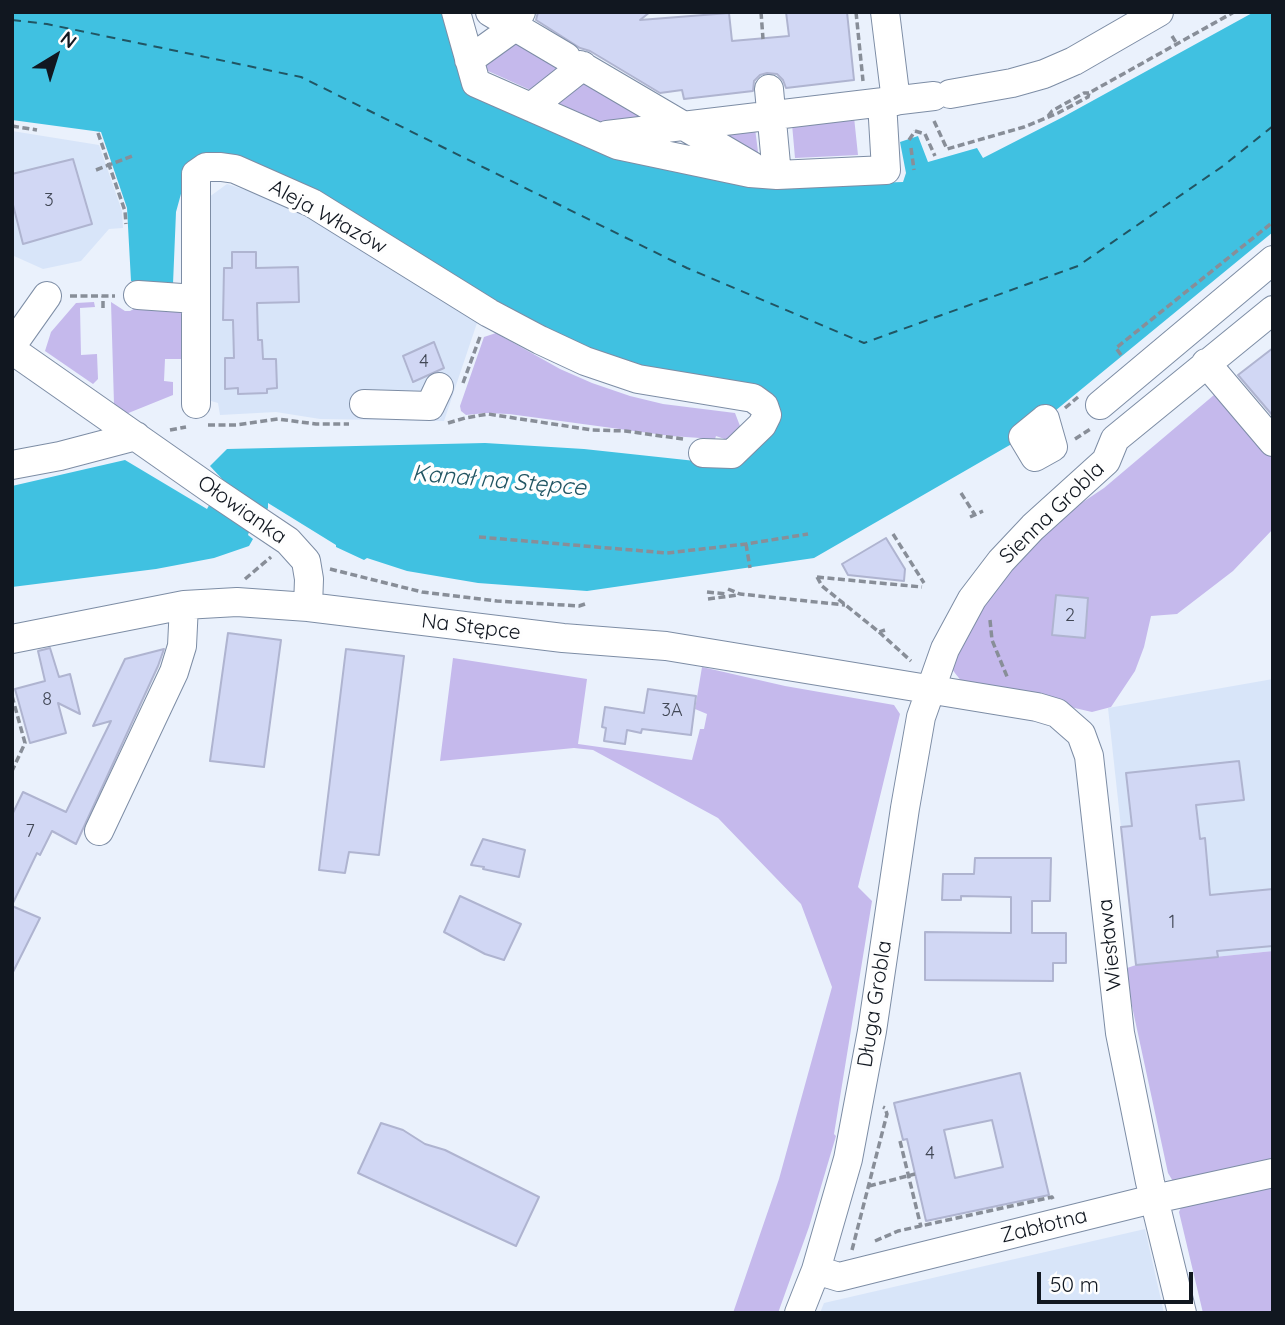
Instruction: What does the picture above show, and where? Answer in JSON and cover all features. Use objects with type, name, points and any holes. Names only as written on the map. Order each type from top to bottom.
[{"type":"street","points":[[456,12],[476,83],[617,145],[750,173],[772,174],[886,170],[908,99],[885,12]]},
{"type":"street","points":[[469,60],[508,32],[508,17]]},
{"type":"street","points":[[508,17],[576,63],[772,174]]},
{"type":"street","points":[[596,136],[684,125],[770,102],[908,99],[1012,83],[1044,74],[1166,24]]},
{"type":"street","points":[[530,107],[576,63]]},
{"type":"street","points":[[770,102],[772,174]]},
{"type":"street","name":"Aleja Włazów","points":[[199,414],[196,174],[206,167],[221,167],[235,169],[312,203],[489,313],[551,346],[638,379],[753,398],[764,406],[767,415],[762,425],[732,454],[698,446]]},
{"type":"street","points":[[1100,405],[1273,260]]},
{"type":"street","points":[[127,295],[196,299]]},
{"type":"street","points":[[16,340],[47,296]]},
{"type":"street","name":"Sienna Grobla","points":[[932,685],[945,649],[972,599],[1001,561],[1068,494],[1106,461],[1115,439],[1273,310]]},
{"type":"street","name":"Ołowianka","points":[[16,340],[81,398],[288,541],[306,561],[309,579],[308,607]]},
{"type":"street","points":[[1206,363],[1273,442]]},
{"type":"street","points":[[360,414],[430,406],[452,395]]},
{"type":"street","points":[[12,465],[60,456],[136,436]]},
{"type":"street","points":[[1045,452],[1068,494]]},
{"type":"street","name":"Na Stępce","points":[[12,639],[184,605],[237,602],[308,607],[564,638],[666,646],[932,685]]},
{"type":"street","points":[[99,831],[174,672],[182,646],[184,605]]},
{"type":"street","name":"Wiesława","points":[[932,685],[1057,713],[1081,734],[1089,756],[1119,1033],[1154,1199],[1182,1313]]},
{"type":"street","name":"Długa Grobla","points":[[799,1313],[816,1270],[848,1159],[860,1102],[905,807],[921,717],[932,685]]},
{"type":"street","name":"Zabłotna","points":[[816,1270],[839,1276],[1154,1199],[1273,1173]]},
{"type":"path","points":[[761,12],[763,38]]},
{"type":"path","points":[[856,12],[908,99],[947,149],[1024,127],[1058,113],[1234,12]]},
{"type":"path","points":[[1166,24],[1177,44]]},
{"type":"path","points":[[912,124],[915,131]]},
{"type":"path","points":[[12,126],[37,130]]},
{"type":"path","points":[[915,131],[925,134],[935,156]]},
{"type":"path","points":[[914,170],[909,139],[915,131]]},
{"type":"path","points":[[98,133],[125,211],[126,224]]},
{"type":"path","points":[[96,170],[135,155]]},
{"type":"path","points":[[1121,355],[1116,348],[1273,222]]},
{"type":"path","points":[[47,296],[127,295]]},
{"type":"path","points":[[103,296],[103,308]]},
{"type":"path","points":[[449,423],[452,395],[489,313]]},
{"type":"path","points":[[168,431],[199,414],[236,425],[278,419],[316,424],[360,414]]},
{"type":"path","points":[[436,423],[488,415],[592,430],[625,431],[698,446]]},
{"type":"path","points":[[961,494],[972,516],[983,511]]},
{"type":"path","points":[[479,537],[667,553],[808,534]]},
{"type":"path","points":[[893,534],[923,585],[817,577],[822,586],[879,632],[932,685]]},
{"type":"path","points":[[746,544],[750,568]]},
{"type":"path","points":[[321,566],[422,592],[497,601],[579,606],[585,604]]},
{"type":"path","points":[[728,589],[738,595]]},
{"type":"path","points":[[707,592],[845,605]]},
{"type":"path","points":[[708,599],[738,595]]},
{"type":"path","points":[[993,610],[990,621],[992,640],[1017,704]]},
{"type":"path","points":[[879,632],[885,631]]},
{"type":"path","points":[[12,696],[25,743],[12,771]]},
{"type":"path","points":[[851,1252],[887,1114],[886,1108]]},
{"type":"path","points":[[900,1141],[924,1237]]},
{"type":"path","points":[[869,1186],[915,1174]]},
{"type":"path","points":[[898,1231],[1052,1197],[1054,1207]]},
{"type":"shaded area","points":[[514,38],[570,69],[537,93],[488,71],[483,60]]},
{"type":"shaded area","points":[[580,76],[654,117],[603,123],[548,99]]},
{"type":"shaded area","points":[[854,117],[858,155],[795,158],[792,124]]},
{"type":"shaded area","points":[[755,128],[759,160],[713,133]]},
{"type":"shaded area","points":[[12,131],[99,145],[122,211],[123,228],[109,229],[81,261],[43,269],[14,256]]},
{"type":"shaded area","points":[[227,184],[259,194],[320,224],[478,320],[444,421],[320,419],[276,412],[220,415],[218,403],[211,401],[207,383],[205,200]]},
{"type":"shaded area","points":[[94,302],[95,307],[80,308],[81,355],[97,354],[98,379],[93,384],[45,351],[51,332],[76,303]]},
{"type":"shaded area","points":[[111,302],[125,311],[139,306],[187,305],[189,359],[165,359],[164,381],[173,382],[173,395],[126,414],[114,404]]},
{"type":"shaded area","points":[[496,333],[560,369],[630,396],[663,404],[735,413],[745,431],[733,442],[716,436],[715,439],[671,436],[509,414],[466,415],[460,406],[484,337]]},
{"type":"shaded area","points":[[1214,395],[1273,457],[1273,529],[1233,571],[1177,614],[1151,616],[1135,671],[1111,707],[1092,712],[962,682],[951,668],[955,656],[993,591],[1017,560],[1068,512],[1104,488]]},
{"type":"shaded area","points":[[453,658],[587,679],[578,744],[692,760],[707,714],[695,709],[702,667],[785,686],[894,705],[900,714],[858,887],[872,901],[834,1134],[836,1136],[809,1227],[778,1313],[733,1313],[779,1179],[832,987],[801,904],[718,818],[593,750],[574,748],[440,761]]},
{"type":"shaded area","points":[[1273,679],[1273,951],[1136,965],[1108,708]]},
{"type":"shaded area","points":[[1273,951],[1273,1166],[1174,1183],[1168,1173],[1124,969],[1136,965]]},
{"type":"shaded area","points":[[1273,1184],[1273,1313],[1203,1313],[1179,1212],[1182,1205]]},
{"type":"shaded area","points":[[1145,1229],[1164,1313],[820,1313],[824,1303]]},
{"type":"water","name":"Kanał na Stępce","points":[[12,12],[447,12],[470,93],[759,187],[903,182],[906,173],[900,142],[918,136],[928,162],[977,148],[983,158],[1254,12],[1273,12],[1273,232],[1022,438],[814,558],[587,591],[478,583],[407,571],[367,558],[364,560],[336,547],[268,503],[268,508],[252,534],[249,532],[248,535],[253,539],[249,546],[214,558],[156,569],[12,587],[12,486],[125,460],[207,509],[223,480],[210,466],[227,449],[485,443],[584,449],[714,463],[775,409],[587,356],[212,158],[190,161],[176,212],[173,284],[131,281],[127,208],[101,132],[12,120]]},
{"type":"building","points":[[538,12],[650,12],[640,20],[729,13],[732,41],[789,36],[786,12],[847,12],[854,80],[786,88],[777,74],[767,73],[754,81],[753,91],[684,99],[682,90],[660,93],[590,51],[580,48],[536,20]]},
{"type":"building","points":[[73,159],[92,224],[23,244],[12,201],[12,174]]},
{"type":"building","points":[[232,252],[256,252],[256,268],[298,267],[299,302],[257,303],[258,340],[262,340],[263,359],[276,359],[277,388],[267,389],[267,393],[238,394],[238,388],[225,389],[225,358],[234,358],[233,320],[223,320],[224,268],[232,268]]},
{"type":"building","points":[[434,342],[444,368],[413,382],[403,356]]},
{"type":"building","points":[[1273,348],[1273,416],[1238,375]]},
{"type":"building","points":[[886,538],[905,569],[904,581],[848,575],[842,564]]},
{"type":"building","points":[[1056,595],[1088,598],[1085,638],[1052,635]]},
{"type":"building","points":[[228,633],[281,640],[264,767],[210,761]]},
{"type":"building","points":[[50,648],[59,677],[70,674],[80,714],[58,703],[66,733],[30,743],[15,689],[45,681],[38,651]]},
{"type":"building","points":[[164,649],[76,844],[52,831],[40,855],[37,853],[12,905],[12,815],[23,792],[66,812],[111,721],[93,726],[125,659]]},
{"type":"building","points":[[346,649],[404,656],[379,855],[349,852],[345,873],[319,870]]},
{"type":"building","points":[[648,689],[696,696],[691,735],[642,729],[641,733],[627,730],[625,744],[604,741],[606,728],[602,727],[605,707],[644,713]]},
{"type":"building","points":[[1239,761],[1244,800],[1196,805],[1200,839],[1205,838],[1210,895],[1273,889],[1273,946],[1217,951],[1218,957],[1136,965],[1121,827],[1132,826],[1126,773]]},
{"type":"building","points":[[483,839],[525,850],[519,877],[471,865]]},
{"type":"building","points":[[975,858],[1051,858],[1050,901],[1032,901],[1032,933],[1066,933],[1066,963],[1053,963],[1053,981],[925,980],[925,932],[1011,933],[1011,897],[961,896],[961,900],[942,900],[943,874],[974,874]]},
{"type":"building","points":[[460,896],[521,924],[504,960],[485,954],[444,932]]},
{"type":"building","points":[[12,906],[40,918],[12,974]]},
{"type":"building","points":[[1020,1073],[1049,1195],[926,1221],[907,1139],[903,1140],[894,1103]],"holes":[[[992,1120],[1003,1167],[955,1178],[944,1130]]]},
{"type":"building","points":[[381,1123],[403,1130],[425,1144],[445,1150],[539,1197],[516,1246],[358,1173]]},
{"type":"ferry route","points":[[12,20],[47,24],[301,77],[687,268],[864,343],[1078,266],[1223,166],[1273,126]]}]
